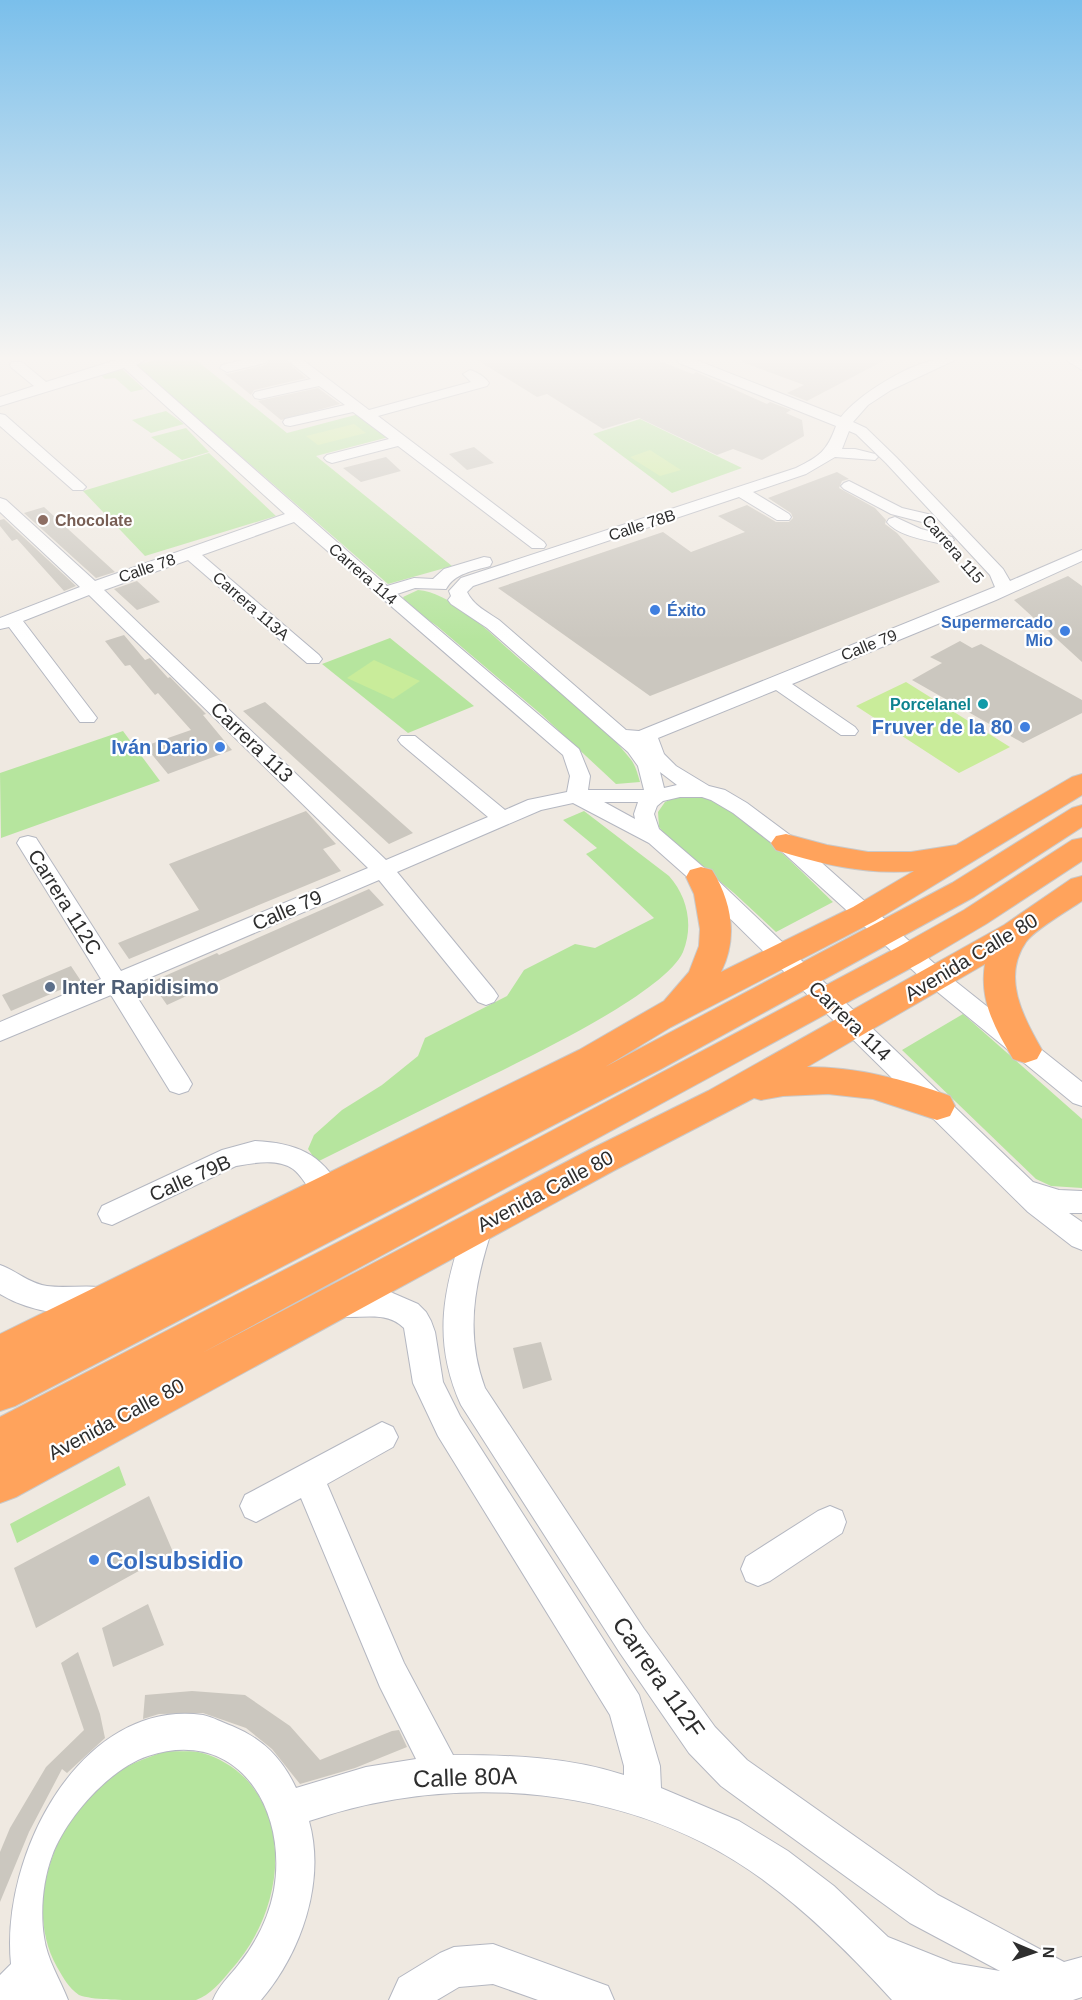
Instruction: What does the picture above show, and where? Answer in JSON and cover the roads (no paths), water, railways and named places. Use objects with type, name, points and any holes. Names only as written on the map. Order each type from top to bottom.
[{"type":"highway","name":"Avenida Calle 80","points":[[0,1439],[508,1172],[805,977],[874,923],[988,841],[1082,783]]},
{"type":"highway","name":"Avenida Calle 80","points":[[874,923],[963,890],[1082,814]]},
{"type":"highway","points":[[786,843],[844,858],[884,862],[941,857],[988,841]]},
{"type":"highway","name":"Avenida Calle 80","points":[[0,1354],[582,1063],[659,1018],[805,977],[909,955],[975,917],[1082,847]]},
{"type":"highway","points":[[659,1018],[682,1001],[699,981],[711,960],[716,943],[715,909],[701,877]]},
{"type":"highway","name":"Avenida Calle 80","points":[[0,1482],[479,1226],[720,1101],[1015,933],[1082,886]]},
{"type":"highway","points":[[1015,933],[1004,949],[999,968],[998,988],[1003,1008],[1025,1050]]},
{"type":"highway","name":"Avenida Calle 80","points":[[0,1392],[448,1164],[805,977]]},
{"type":"highway","points":[[720,1101],[775,1083],[835,1080],[887,1088],[937,1106]]},
{"type":"street","points":[[40,453],[78,487]]},
{"type":"street","name":"Carrera 114","points":[[228,453],[296,516],[572,753],[580,776],[576,796]]},
{"type":"street","points":[[332,458],[351,453]]},
{"type":"street","points":[[398,458],[416,453]]},
{"type":"street","points":[[417,453],[538,545]]},
{"type":"street","name":"Calle 78B","points":[[440,585],[441,580],[450,573],[769,470],[800,453]]},
{"type":"street","name":"Calle 78B","points":[[469,607],[458,591],[467,582],[742,492],[801,471],[829,453]]},
{"type":"street","points":[[856,453],[870,457]]},
{"type":"street","name":"Carrera 115","points":[[867,453],[981,579],[997,593]]},
{"type":"street","name":"Carrera 115","points":[[884,453],[997,573],[997,593]]},
{"type":"street","points":[[849,486],[897,511],[926,518]]},
{"type":"street","points":[[742,492],[783,517]]},
{"type":"street","name":"Carrera 113","points":[[0,503],[92,588],[383,870],[486,996]]},
{"type":"street","points":[[880,515],[915,532],[946,540]]},
{"type":"street","name":"Calle 78","points":[[6,621],[296,516]]},
{"type":"street","name":"Carrera 113A","points":[[190,553],[313,658]]},
{"type":"street","name":"Calle 79","points":[[623,736],[639,737],[654,733],[997,593],[1082,555]]},
{"type":"street","points":[[997,573],[1030,579]]},
{"type":"street","points":[[384,592],[414,583],[440,585],[443,591],[492,624],[623,736],[648,766],[656,796],[680,791],[702,791]]},
{"type":"street","points":[[6,621],[87,718]]},
{"type":"street","points":[[777,682],[848,731]]},
{"type":"street","points":[[654,733],[650,747],[652,754],[681,779],[702,791],[727,800],[786,843],[937,979],[1082,1096]]},
{"type":"street","points":[[408,740],[503,819]]},
{"type":"street","points":[[576,796],[655,838]]},
{"type":"street","name":"Calle 79","points":[[0,1032],[535,805],[576,796],[656,796]]},
{"type":"street","name":"Carrera 114","points":[[656,796],[648,803],[644,814],[649,831],[655,838],[701,877],[1021,1188],[1053,1217],[1082,1238]]},
{"type":"street","name":"Carrera 112C","points":[[28,843],[179,1084]]},
{"type":"street","name":"Calle 79B","points":[[112,1214],[231,1157],[255,1152],[281,1153],[302,1161],[327,1190]]},
{"type":"street","points":[[1021,1188],[1039,1197],[1059,1202],[1082,1202]]},
{"type":"street","name":"Carrera 112F","points":[[479,1226],[460,1285],[456,1311],[457,1336],[465,1380],[472,1395],[632,1641],[702,1740],[734,1773],[924,1909],[1072,1980]]},
{"type":"street","points":[[0,1277],[12,1288],[31,1297],[111,1298]]},
{"type":"street","name":"Carrera 112F","points":[[330,1306],[388,1304],[408,1313],[416,1321],[428,1383],[445,1419],[626,1708],[642,1766],[643,1798]]},
{"type":"street","points":[[256,1506],[382,1437]]},
{"type":"street","points":[[309,1479],[392,1675],[443,1774]]},
{"type":"street","points":[[758,1569],[830,1522]]},
{"type":"street","points":[[4,2000],[40,1985],[23,1930],[25,1887],[37,1845],[58,1806],[86,1774],[118,1750],[159,1734],[200,1732],[237,1745],[268,1771],[288,1809],[296,1851],[292,1898],[275,1944],[248,1987],[233,2000]]},
{"type":"street","name":"Calle 80A","points":[[288,1809],[340,1792],[392,1780],[443,1774],[494,1773],[543,1776],[593,1785],[643,1798]]},
{"type":"street","points":[[643,1798],[703,1823],[762,1857],[819,1899],[875,1950],[919,2000]]},
{"type":"street","points":[[875,1950],[922,1974],[972,1988],[1021,1992],[1072,1980]]},
{"type":"street","points":[[408,2000],[413,1992],[454,1966],[493,1964],[543,1991],[594,2000]]},
{"type":"place","name":"Chocolate","points":[[43,520]]},
{"type":"place","name":"Éxito","points":[[655,610]]},
{"type":"place","name":"Supermercado Mio","points":[[1065,631]]},
{"type":"place","name":"Porcelanel","points":[[983,704]]},
{"type":"place","name":"Fruver de la 80","points":[[1025,727]]},
{"type":"place","name":"Iván Dario","points":[[220,747]]},
{"type":"place","name":"Inter Rapidisimo","points":[[50,987]]},
{"type":"place","name":"Colsubsidio","points":[[94,1560]]}]
